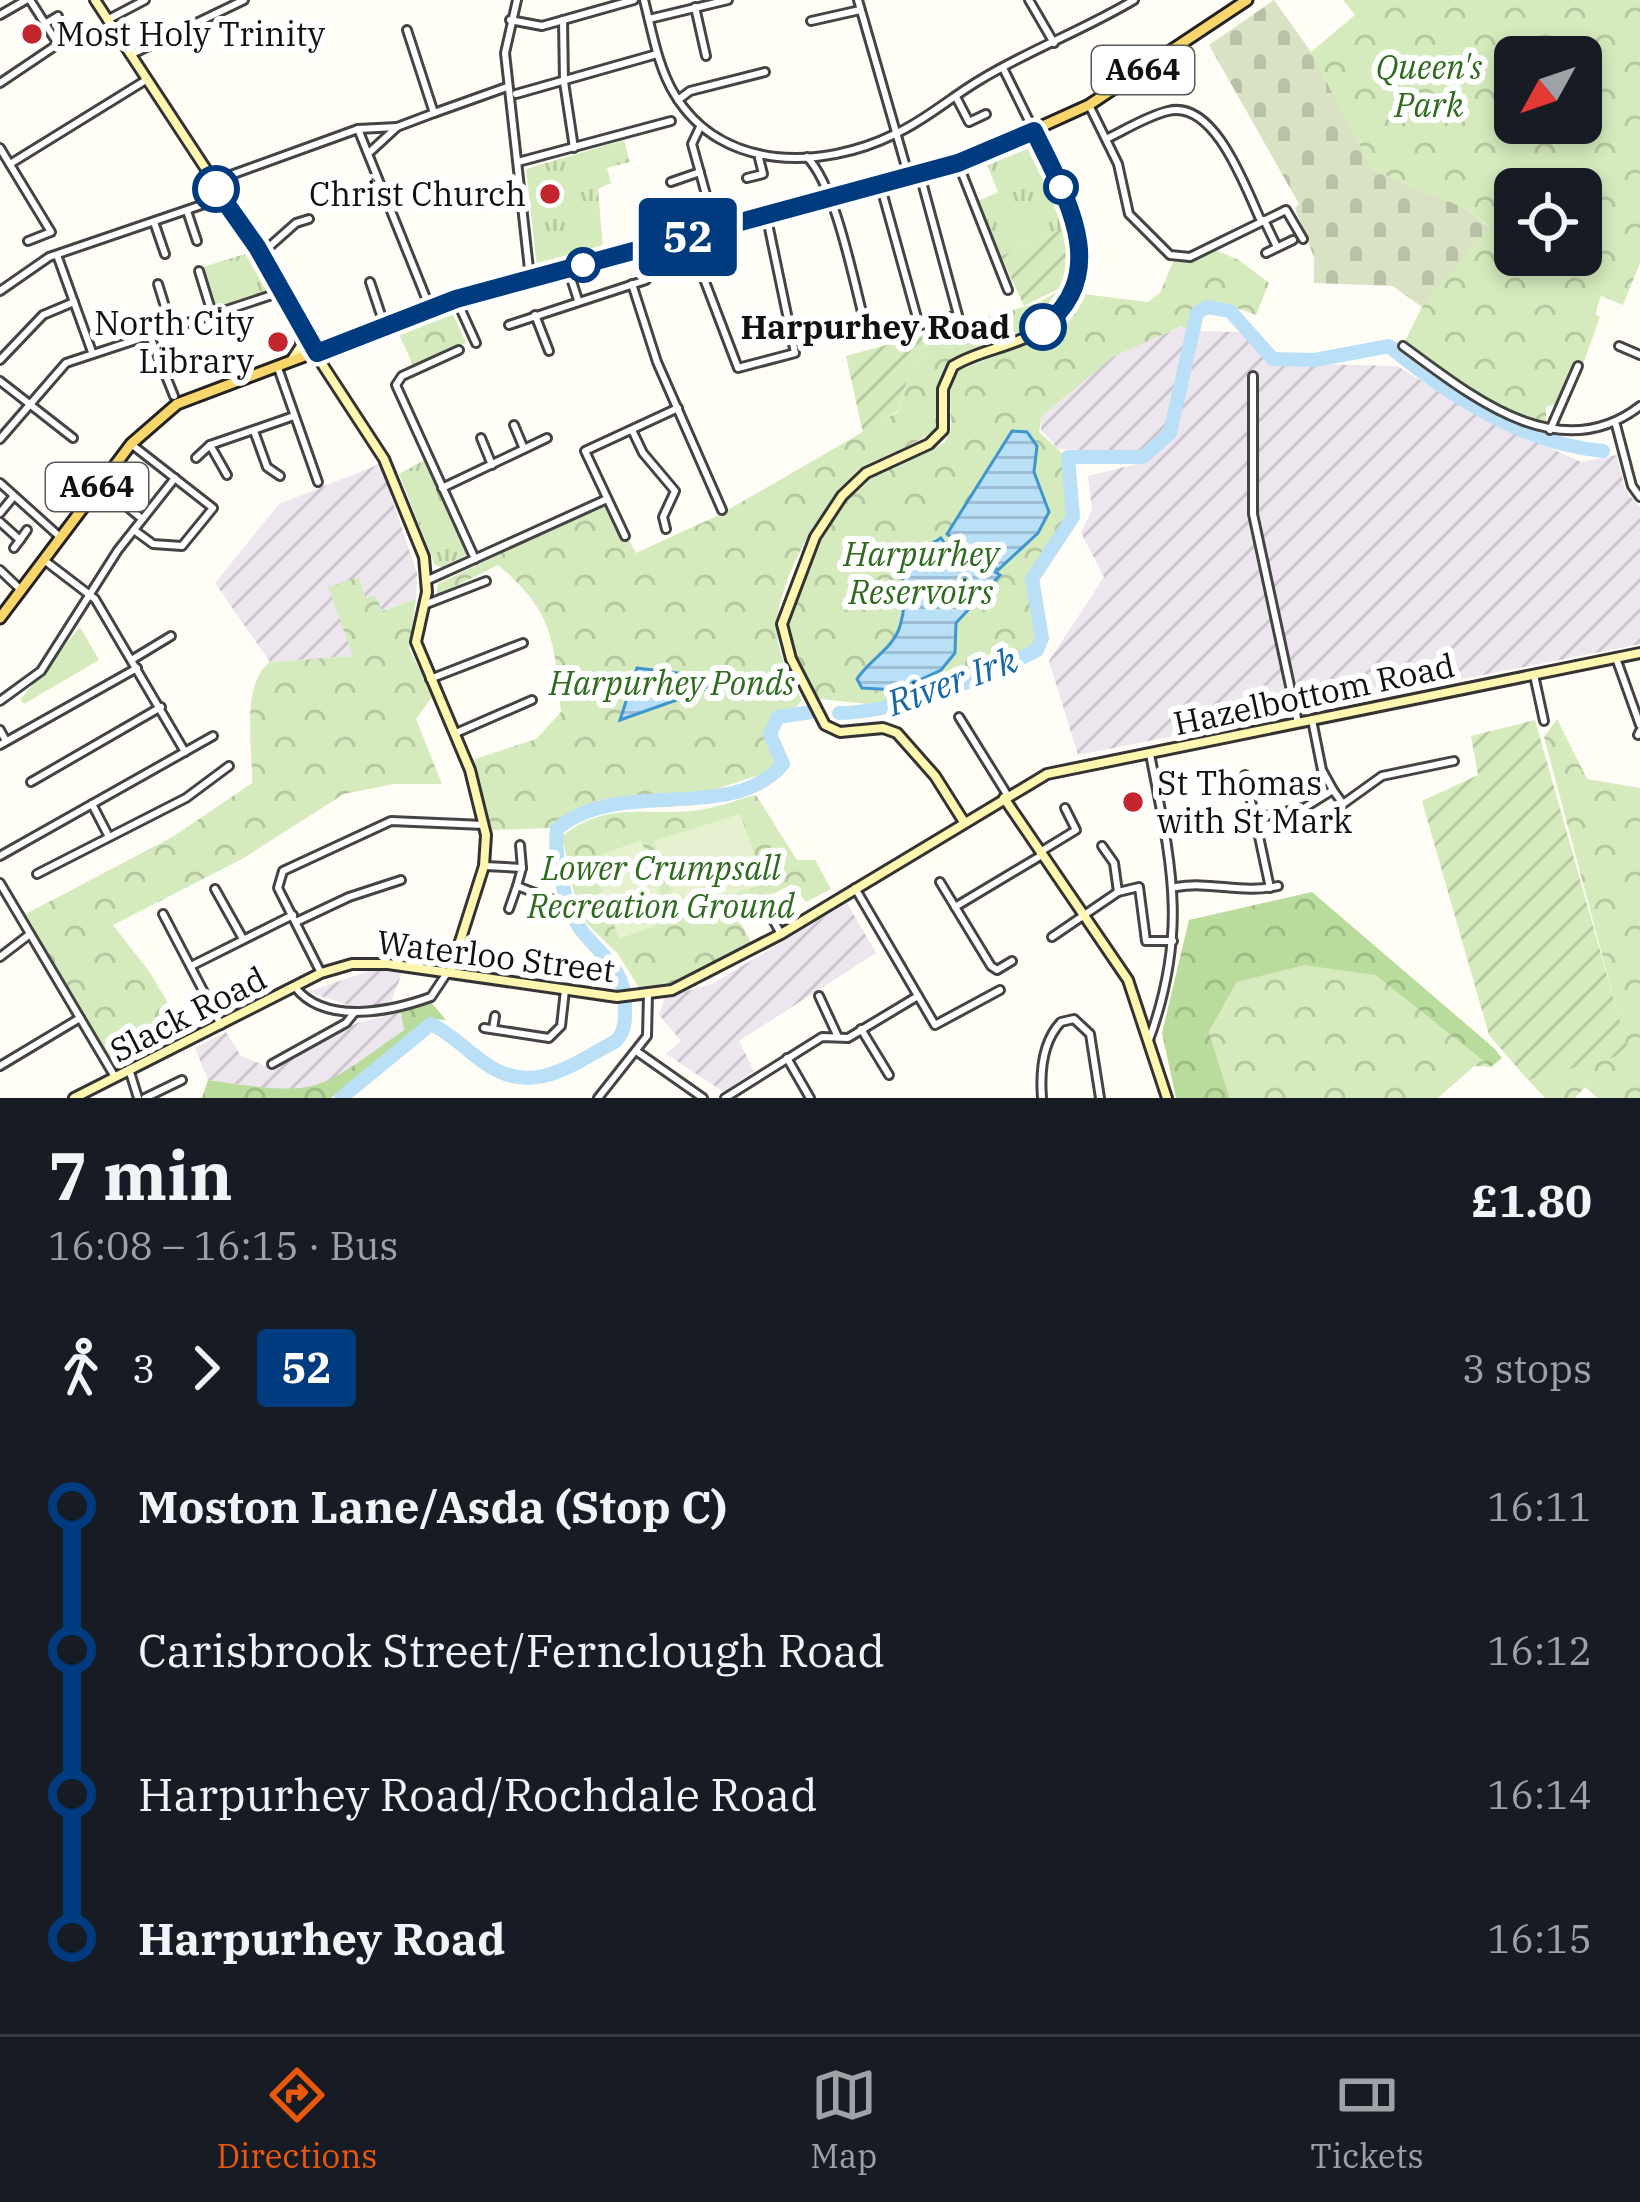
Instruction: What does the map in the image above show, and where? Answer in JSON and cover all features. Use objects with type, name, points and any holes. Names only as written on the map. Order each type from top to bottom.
[{"type":"main road","name":"A664","points":[[0,618],[131,444],[177,404],[456,299],[958,163],[1089,105],[1244,0]]},
{"type":"street","points":[[95,0],[261,254],[384,459],[424,557],[428,580],[416,642],[456,733],[484,825],[484,866],[441,989],[427,999],[375,1014],[354,1013],[346,1023],[272,1064]]},
{"type":"street","points":[[107,20],[146,0]]},
{"type":"street","points":[[211,0],[215,13]]},
{"type":"street","points":[[130,55],[244,0]]},
{"type":"street","points":[[517,0],[510,20],[507,86],[530,278]]},
{"type":"street","points":[[510,20],[542,26],[634,0]]},
{"type":"street","points":[[644,0],[658,54],[677,100],[700,127],[759,158],[807,157],[894,135],[1003,68],[1134,0]]},
{"type":"street","points":[[649,19],[724,0]]},
{"type":"street","points":[[807,157],[827,196],[869,339],[958,315],[914,173],[894,135],[858,0]]},
{"type":"street","points":[[1029,0],[1054,43]]},
{"type":"street","points":[[0,15],[26,1],[48,22],[56,47],[0,83]]},
{"type":"street","points":[[695,8],[706,56]]},
{"type":"street","points":[[811,20],[860,10]]},
{"type":"street","points":[[48,22],[58,16]]},
{"type":"street","points":[[563,20],[564,82],[574,149]]},
{"type":"street","points":[[407,30],[434,113]]},
{"type":"street","points":[[516,94],[658,54]]},
{"type":"street","points":[[964,822],[901,736],[888,729],[840,732],[825,725],[787,646],[782,615],[823,520],[866,473],[937,438],[946,420],[943,389],[953,366],[1036,332],[1071,296],[1080,268],[1081,237],[1003,68]]},
{"type":"street","points":[[677,100],[690,91],[765,71]]},
{"type":"street","points":[[10,164],[146,80]]},
{"type":"street","points":[[217,181],[358,129],[397,127],[507,86]]},
{"type":"street","points":[[956,97],[969,122],[986,114]]},
{"type":"street","points":[[1089,105],[1123,178],[1129,214],[1170,255],[1190,256],[1288,211],[1303,239]]},
{"type":"street","points":[[1106,139],[1166,111],[1194,115],[1222,139],[1277,247]]},
{"type":"street","points":[[518,162],[671,121]]},
{"type":"street","points":[[370,151],[397,127]]},
{"type":"street","points":[[700,127],[692,144],[716,229]]},
{"type":"street","points":[[358,129],[428,303]]},
{"type":"street","points":[[0,148],[51,232],[28,241]]},
{"type":"street","points":[[747,178],[763,174],[759,158]]},
{"type":"street","points":[[958,163],[1008,290]]},
{"type":"street","points":[[671,182],[700,172]]},
{"type":"street","points":[[880,182],[919,326]]},
{"type":"street","points":[[0,291],[37,262],[223,198]]},
{"type":"street","points":[[187,211],[197,241]]},
{"type":"street","points":[[639,213],[649,248]]},
{"type":"street","points":[[688,237],[738,368],[795,353],[766,214]]},
{"type":"street","points":[[261,254],[296,223],[309,219]]},
{"type":"street","points":[[154,222],[165,254]]},
{"type":"street","points":[[1266,253],[1293,240]]},
{"type":"street","points":[[57,255],[92,352]]},
{"type":"street","points":[[568,269],[578,300]]},
{"type":"street","points":[[199,272],[212,313]]},
{"type":"street","points":[[509,325],[646,280]]},
{"type":"street","points":[[370,282],[384,325]]},
{"type":"street","points":[[158,284],[172,327]]},
{"type":"street","points":[[632,284],[722,510]]},
{"type":"street","points":[[0,439],[66,363],[284,291]]},
{"type":"street","points":[[456,299],[476,343]]},
{"type":"street","points":[[0,360],[43,315],[74,302]]},
{"type":"street","points":[[536,315],[549,351]]},
{"type":"street","points":[[301,321],[301,346],[280,367],[318,482]]},
{"type":"street","points":[[149,334],[174,396]]},
{"type":"street","points":[[1403,346],[1476,400],[1550,430],[1616,424],[1640,406]]},
{"type":"street","points":[[1619,346],[1640,355]]},
{"type":"street","points":[[459,350],[402,376],[396,385],[475,559]]},
{"type":"street","points":[[1550,430],[1578,366]]},
{"type":"street","points":[[1253,376],[1253,514],[1298,723]]},
{"type":"street","points":[[0,381],[73,438]]},
{"type":"street","points":[[625,536],[585,451],[678,408]]},
{"type":"street","points":[[196,458],[210,445],[294,416]]},
{"type":"street","points":[[1616,424],[1640,496]]},
{"type":"street","points":[[514,425],[524,450]]},
{"type":"street","points":[[632,430],[643,453],[662,469],[675,491],[663,517],[666,529]]},
{"type":"street","points":[[254,431],[267,467],[280,476]]},
{"type":"street","points":[[482,438],[492,465]]},
{"type":"street","points":[[442,488],[547,438]]},
{"type":"street","points":[[131,444],[213,508],[182,546],[153,544],[133,530]]},
{"type":"street","points":[[210,445],[227,475]]},
{"type":"street","points":[[0,701],[41,671],[141,518],[175,478]]},
{"type":"street","points":[[0,483],[60,537]]},
{"type":"street","points":[[99,484],[141,518]]},
{"type":"street","points":[[14,496],[0,518],[17,544],[27,530]]},
{"type":"street","points":[[428,580],[607,499]]},
{"type":"street","points":[[44,560],[91,595],[185,752]]},
{"type":"street","points":[[0,570],[21,590]]},
{"type":"street","points":[[424,605],[485,581]]},
{"type":"street","points":[[0,730],[3,743],[171,636]]},
{"type":"street","points":[[430,679],[523,643]]},
{"type":"street","name":"Hazelbottom Road","points":[[1006,797],[1058,771],[1640,653]]},
{"type":"street","points":[[1616,658],[1640,730]]},
{"type":"street","points":[[1534,672],[1544,721]]},
{"type":"street","points":[[456,733],[532,700]]},
{"type":"street","points":[[31,782],[161,707]]},
{"type":"street","points":[[958,717],[1041,853],[1128,980],[1167,1098]]},
{"type":"street","points":[[1312,720],[1322,770],[1343,804],[1382,776],[1454,761]]},
{"type":"street","points":[[0,856],[213,736]]},
{"type":"street","points":[[1149,1040],[1173,941],[1176,887],[1150,754]]},
{"type":"street","points":[[37,874],[186,798],[229,766]]},
{"type":"street","points":[[1176,887],[1198,883],[1240,892],[1274,887],[1245,775]]},
{"type":"street","points":[[1255,818],[1304,808],[1334,790]]},
{"type":"street","name":"Waterloo Street","points":[[295,987],[321,974],[371,963],[617,997],[649,994],[693,982],[782,934],[1006,797]]},
{"type":"street","points":[[92,804],[108,836]]},
{"type":"street","points":[[955,907],[1076,830],[1065,808]]},
{"type":"street","points":[[321,974],[278,888],[278,876],[354,835],[391,821],[484,825]]},
{"type":"street","points":[[509,909],[522,868],[520,845]]},
{"type":"street","points":[[1102,846],[1114,863],[1118,892]]},
{"type":"street","points":[[484,866],[522,868]]},
{"type":"street","points":[[190,966],[243,939],[401,880]]},
{"type":"street","points":[[940,882],[991,966],[997,970],[1012,961]]},
{"type":"street","points":[[0,883],[115,1077]]},
{"type":"street","points":[[517,886],[551,899]]},
{"type":"street","points":[[855,888],[937,1029],[1000,990]]},
{"type":"street","points":[[214,889],[243,939]]},
{"type":"street","points":[[1052,937],[1118,892],[1142,890],[1141,933],[1146,941],[1173,941]]},
{"type":"street","points":[[766,907],[782,934]]},
{"type":"street","points":[[163,914],[221,1025]]},
{"type":"street","points":[[0,957],[30,934]]},
{"type":"street","name":"Slack Road","points":[[74,1098],[295,987],[304,996],[354,1013]]},
{"type":"street","points":[[495,1016],[488,1028],[549,1038],[561,1026],[565,990]]},
{"type":"street","points":[[598,1098],[647,1036],[649,994]]},
{"type":"street","points":[[819,996],[838,1037]]},
{"type":"street","points":[[725,1098],[826,1035],[838,1037],[861,1029],[918,996]]},
{"type":"street","points":[[0,1066],[80,1018]]},
{"type":"street","points":[[1042,1098],[1044,1056],[1056,1026],[1067,1020],[1084,1024],[1090,1034],[1099,1096]]},
{"type":"street","points":[[861,1029],[889,1075]]},
{"type":"street","points":[[638,1053],[703,1098]]},
{"type":"street","points":[[787,1058],[810,1098]]},
{"type":"street","points":[[129,1069],[142,1098],[182,1080]]},
{"type":"shaded area","points":[[1183,326],[1190,332],[1169,428],[1143,452],[1058,449],[1041,430],[1042,416],[1112,357]]},
{"type":"shaded area","points":[[1200,331],[1240,332],[1271,363],[1397,366],[1481,417],[1581,462],[1617,455],[1625,490],[1640,507],[1640,644],[1078,755],[1049,661],[1104,577],[1081,533],[1092,509],[1088,476],[1145,462],[1175,434]]},
{"type":"shaded area","points":[[380,464],[417,573],[416,599],[381,611],[354,656],[270,662],[215,583],[279,504]]},
{"type":"shaded area","points":[[847,903],[876,953],[739,1041],[754,1071],[724,1092],[666,1054],[681,1041],[659,1015],[665,997],[712,984]]},
{"type":"shaded area","points":[[372,970],[402,973],[390,1005],[368,1011],[307,992]]},
{"type":"shaded area","points":[[401,1012],[405,1030],[323,1087],[296,1092],[208,1080],[195,1048],[226,1032],[241,1056],[273,1069],[357,1023]]},
{"type":"green space","points":[[1274,0],[1311,52],[1373,170],[1465,208],[1490,228],[1422,307],[1393,286],[1314,283],[1314,257],[1295,208],[1299,204],[1209,45]]},
{"type":"green space","name":"Queen's Park","points":[[1343,0],[1640,0],[1640,263],[1623,305],[1601,296],[1595,314],[1600,317],[1582,367],[1573,364],[1556,405],[1546,406],[1546,425],[1489,404],[1404,343],[1422,307],[1490,227],[1465,208],[1373,170],[1311,52],[1355,15]]},
{"type":"green space","points":[[624,140],[630,162],[607,168],[611,183],[598,189],[603,249],[537,267],[526,169]]},
{"type":"green space","points":[[1032,148],[1068,226],[1001,256],[978,201],[998,192],[986,162]]},
{"type":"green space","points":[[1068,226],[1073,254],[1068,284],[1024,306],[1001,256]]},
{"type":"green space","name":"Harpurhey Reservoirs","points":[[1215,250],[1239,260],[1269,283],[1256,315],[1216,301],[1190,332],[1182,326],[1113,357],[1042,416],[1039,432],[1065,456],[1070,516],[1030,578],[1038,635],[1033,648],[916,696],[867,704],[812,698],[792,649],[787,618],[824,524],[867,479],[944,443],[951,430],[950,391],[955,372],[1048,335],[1083,294],[1148,302],[1160,293],[1173,262],[1192,262]]},
{"type":"green space","points":[[248,253],[271,290],[216,307],[203,267]]},
{"type":"green space","name":"Harpurhey Ponds","points":[[1062,289],[1041,322],[947,364],[937,388],[942,424],[862,470],[832,500],[804,543],[784,589],[777,631],[786,667],[802,700],[777,730],[778,759],[769,772],[688,798],[610,798],[571,811],[551,828],[492,830],[472,760],[536,739],[561,712],[553,647],[531,598],[498,565],[436,596],[438,584],[607,502],[636,553],[719,515],[899,411],[907,380],[925,350],[923,335],[1038,303]]},
{"type":"green space","points":[[451,310],[466,343],[413,365],[397,330]]},
{"type":"green space","points":[[923,335],[925,350],[907,380],[899,410],[863,433],[846,356]]},
{"type":"green space","points":[[426,459],[468,554],[442,567],[435,565],[399,474]]},
{"type":"green space","points":[[359,577],[366,598],[376,596],[382,611],[416,599],[409,649],[433,696],[416,719],[442,784],[394,784],[344,794],[242,859],[113,925],[149,971],[185,1032],[115,1069],[26,914],[174,836],[252,783],[251,701],[261,672],[270,662],[353,656],[328,587]]},
{"type":"green space","points":[[80,627],[99,660],[24,704],[20,700]]},
{"type":"green space","points":[[1557,719],[1587,779],[1640,788],[1640,1098],[1597,1098],[1585,1087],[1575,1098],[1545,1098],[1528,1080],[1628,1052],[1544,737]]},
{"type":"green space","points":[[1535,720],[1629,1053],[1528,1080],[1489,1035],[1422,801],[1478,775],[1471,736]]},
{"type":"green space","name":"Lower Crumpsall Recreation Ground","points":[[756,795],[797,860],[815,860],[831,889],[806,902],[792,884],[736,914],[752,944],[690,981],[641,991],[618,954],[579,916],[562,836],[608,814],[698,810]]},
{"type":"green space","points":[[740,814],[765,884],[678,910],[654,841]]},
{"type":"green space","points":[[641,840],[671,920],[619,939],[590,859]]},
{"type":"green space","points":[[1312,892],[1502,1058],[1491,1067],[1375,975],[1237,982],[1209,1032],[1230,1098],[1176,1098],[1162,1033],[1189,920]]},
{"type":"green space","points":[[1304,965],[1375,975],[1491,1067],[1474,1066],[1438,1098],[1230,1098],[1209,1032],[1237,982]]},
{"type":"green space","points":[[430,1001],[446,1020],[430,1019],[331,1098],[202,1098],[208,1080],[295,1088],[331,1079],[404,1030],[401,1012]]},
{"type":"water","points":[[1012,431],[1027,432],[1037,446],[1034,472],[1049,512],[1038,533],[998,570],[947,534]]},
{"type":"water","points":[[941,538],[950,551],[969,555],[1000,575],[956,623],[955,653],[941,670],[898,690],[862,688],[857,679],[900,626],[905,569]]},
{"type":"water","points":[[637,668],[733,680],[620,720]]},
{"type":"waterway","name":"River Irk","points":[[839,713],[888,707],[941,692],[1037,650],[1042,638],[1032,579],[1073,517],[1068,457],[1143,457],[1170,433],[1197,313],[1207,307],[1230,311],[1273,359],[1315,360],[1389,346],[1462,399],[1516,428],[1603,451]]},
{"type":"waterway","name":"River Irk","points":[[341,1098],[431,1024],[486,1064],[520,1078],[552,1074],[616,1041],[624,1025],[624,990],[571,912],[560,871],[557,829],[582,813],[610,805],[705,797],[761,782],[783,764],[770,734],[778,717],[811,712]]},
{"type":"bus line","name":"52","points":[[216,189],[257,247],[317,353],[456,299],[958,163],[1034,131],[1081,237],[1080,268],[1071,296],[1043,327]]},
{"type":"place","name":"Most Holy Trinity","points":[[32,34]]},
{"type":"place","name":"Christ Church","points":[[550,194]]},
{"type":"place","name":"Harpurhey Road","points":[[1043,327]]},
{"type":"place","name":"North City Library","points":[[278,342]]},
{"type":"place","name":"St Thomas with St Mark","points":[[1133,802]]}]
